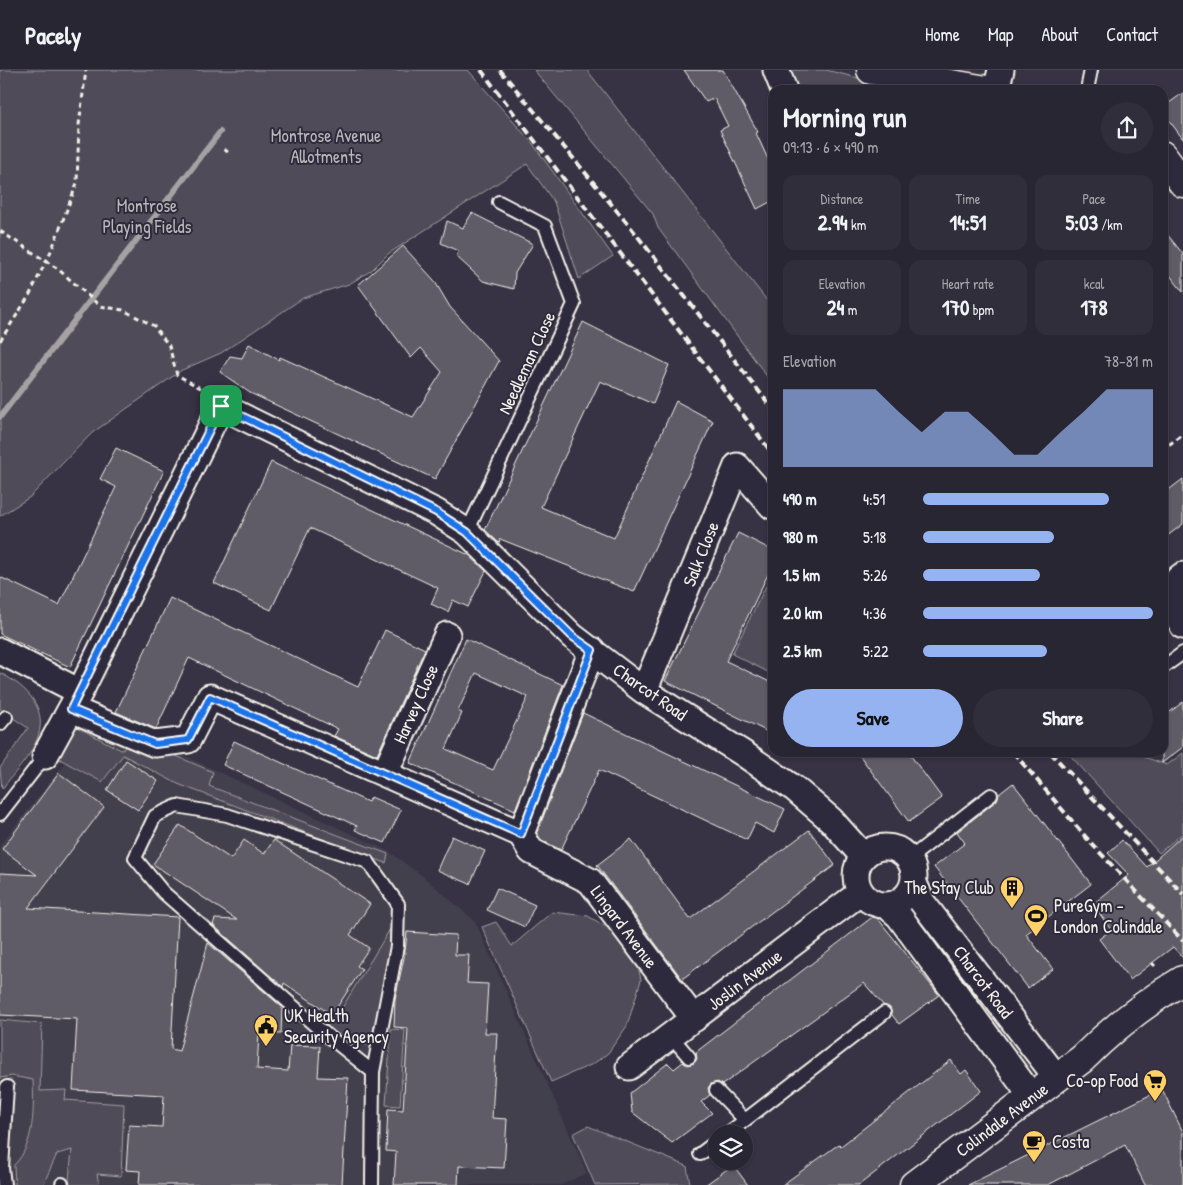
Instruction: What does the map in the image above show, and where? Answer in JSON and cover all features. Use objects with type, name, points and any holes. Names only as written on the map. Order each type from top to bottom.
[{"type":"street","points":[[776,70],[782,85]]},
{"type":"street","points":[[871,70],[954,85]]},
{"type":"street","points":[[986,85],[1001,70]]},
{"type":"street","points":[[45,756],[76,700],[217,415]]},
{"type":"street","name":"Charcot Road","points":[[217,415],[436,512],[467,532],[572,636],[644,691],[744,754],[795,789],[831,820],[863,856]]},
{"type":"street","name":"Salk Close","points":[[644,691],[737,466],[768,501]]},
{"type":"street","points":[[1174,617],[1179,578],[1183,575]]},
{"type":"street","name":"Harvey Close","points":[[385,773],[447,635]]},
{"type":"street","points":[[521,834],[592,650]]},
{"type":"street","points":[[0,651],[76,700]]},
{"type":"street","name":"Lingard Avenue","points":[[76,700],[155,744],[188,740],[210,697],[521,834],[531,851],[590,881],[694,1019]]},
{"type":"street","points":[[861,892],[856,874],[863,856],[878,847],[887,846],[895,848],[909,859]]},
{"type":"street","name":"Charcot Road","points":[[909,859],[913,866],[914,883],[922,902],[1057,1078]]},
{"type":"street","points":[[886,905],[903,899],[914,883]]},
{"type":"street","name":"Charcot Road","points":[[861,892],[867,900],[886,905],[899,916],[1032,1097]]},
{"type":"street","name":"Joslin Avenue","points":[[629,1067],[861,892]]},
{"type":"street","name":"Colindale Avenue","points":[[929,1181],[1082,1059],[1103,1038],[1159,994],[1183,980]]},
{"type":"lane","points":[[1088,85],[1091,70]]},
{"type":"lane","name":"Needleman Close","points":[[467,532],[574,304],[544,226],[499,202]]},
{"type":"lane","points":[[1168,664],[1183,653]]},
{"type":"lane","points":[[0,814],[4,799],[45,756]]},
{"type":"lane","points":[[909,859],[991,795]]},
{"type":"lane","points":[[372,1185],[373,1072],[397,946],[398,904],[368,862],[227,815],[177,806],[155,816],[135,858],[163,892],[318,1028],[373,1072]]},
{"type":"lane","points":[[739,1125],[884,1013]]},
{"type":"lane","points":[[671,1036],[689,1057]]},
{"type":"lane","points":[[4,1185],[2,1168],[7,1087]]},
{"type":"lane","points":[[716,1090],[745,1120]]},
{"type":"lane","points":[[700,1154],[708,1148]]},
{"type":"path","points":[[0,341],[29,296],[46,260],[77,182],[79,125],[86,70]]},
{"type":"path","points":[[224,148],[229,153]]},
{"type":"path","points":[[0,231],[58,268],[100,306],[123,310],[154,326],[169,346],[177,375],[205,391],[217,415]]},
{"type":"path","points":[[1168,445],[1183,434]]},
{"type":"shaded area","name":"UK Health Security Agency","points":[[93,728],[168,748],[388,851],[424,877],[475,921],[587,1173],[561,1185],[0,1185],[0,845]]},
{"type":"green space","name":"Montrose Playing Fields","points":[[0,70],[468,70],[533,144],[613,256],[579,279],[554,202],[527,164],[388,254],[372,270],[349,284],[303,298],[221,353],[182,370],[92,433],[30,497],[0,516]]},
{"type":"green space","points":[[534,70],[587,70],[768,302],[768,378],[658,228],[653,214]]},
{"type":"green space","points":[[791,70],[826,70],[886,85],[789,85],[784,75]]},
{"type":"green space","points":[[766,586],[768,587],[768,672],[732,654]]},
{"type":"green space","points":[[0,673],[19,685],[34,701],[40,720],[40,730],[33,748],[2,789],[0,768],[28,728],[0,709]]},
{"type":"green space","points":[[77,727],[121,750],[137,739],[213,772],[209,786],[388,854],[386,863],[178,784],[123,755],[102,782],[54,756]]},
{"type":"green space","points":[[1183,753],[1183,833],[1159,853],[1072,757],[1144,757],[1167,765]]},
{"type":"green space","points":[[552,912],[588,916],[633,943],[641,980],[627,1026],[608,1053],[593,1064],[551,1082],[482,927],[496,922],[512,946]]},
{"type":"green space","points":[[390,929],[389,961],[370,1045],[346,1044],[315,1018],[320,1011],[334,1021]]},
{"type":"green space","points":[[0,1020],[42,1024],[40,1091],[66,1090],[65,1100],[124,1104],[121,1176],[97,1174],[99,1185],[71,1185],[69,1180],[72,1150],[57,1154],[43,1185],[15,1185],[14,1165],[26,1147],[32,1125],[33,1080],[12,1076],[0,1078]]},
{"type":"green space","points":[[391,1029],[405,1030],[400,1106],[386,1105]]},
{"type":"green space","points":[[588,1126],[687,1166],[690,1184],[595,1185],[573,1134]]},
{"type":"building","points":[[684,70],[723,70],[758,132],[756,133],[768,159],[768,203],[757,209],[720,130],[728,126],[714,98],[706,102]]},
{"type":"building","points":[[1183,93],[1183,139],[1168,119],[1168,104]]},
{"type":"building","points":[[472,213],[533,244],[515,273],[514,289],[483,281],[457,257],[458,251],[441,243],[447,221],[463,228]]},
{"type":"building","points":[[1168,235],[1183,254],[1183,292],[1168,273]]},
{"type":"building","points":[[403,246],[434,280],[450,307],[499,361],[435,479],[250,393],[220,372],[230,356],[242,358],[249,344],[279,360],[280,357],[413,417],[442,372],[421,348],[411,358],[358,285]]},
{"type":"building","points":[[583,322],[669,365],[653,404],[600,381],[541,507],[614,538],[676,401],[713,421],[634,592],[500,539],[499,543],[485,530]]},
{"type":"building","points":[[116,448],[164,471],[70,667],[0,634],[0,577],[59,605],[116,487],[100,479]]},
{"type":"building","points":[[271,462],[469,555],[486,571],[468,607],[453,600],[448,612],[431,604],[438,588],[310,528],[271,610],[214,583]]},
{"type":"building","points":[[1183,479],[1183,524],[1168,535],[1168,490]]},
{"type":"building","points":[[738,533],[768,548],[768,574],[726,661],[768,681],[768,732],[665,681]]},
{"type":"building","points":[[170,598],[358,687],[385,630],[425,649],[377,755],[334,736],[338,729],[189,658],[156,729],[116,712]]},
{"type":"building","points":[[466,639],[563,685],[515,810],[410,763]],"holes":[[[476,673],[528,697],[493,770],[446,749],[462,713],[458,711]]]},
{"type":"building","points":[[1183,702],[1183,747],[1162,763],[1162,757],[1168,757],[1168,713]]},
{"type":"building","points":[[583,713],[785,809],[774,833],[755,823],[747,840],[599,770],[561,850],[541,840],[537,833]]},
{"type":"building","points":[[234,741],[368,802],[371,797],[401,810],[385,843],[355,830],[357,826],[223,765]]},
{"type":"building","points":[[861,757],[912,757],[942,798],[909,822]]},
{"type":"building","points":[[126,760],[158,781],[138,810],[107,790]]},
{"type":"building","points":[[59,773],[104,807],[28,908],[178,917],[171,1049],[179,1051],[208,943],[282,1007],[281,1034],[259,1033],[257,1069],[288,1071],[290,1045],[320,1046],[318,1077],[348,1078],[342,1185],[139,1185],[140,1171],[126,1170],[129,1125],[162,1127],[164,1095],[73,1090],[77,1019],[0,1015],[0,873],[37,875],[2,849]]},
{"type":"building","name":"The Stay Club","points":[[1013,783],[1091,884],[1026,934],[1053,969],[1028,988],[934,867],[965,843],[957,832],[996,801],[999,794]]},
{"type":"building","points":[[180,825],[231,859],[244,840],[264,854],[274,840],[370,904],[350,935],[369,948],[357,966],[362,969],[332,1015],[284,983],[283,987],[213,925],[215,919],[237,920],[153,864]]},
{"type":"building","points":[[809,830],[835,865],[682,979],[597,865],[631,839],[690,919]]},
{"type":"building","points":[[1183,835],[1183,958],[1173,947],[1130,980],[1099,939],[1111,930],[1093,904],[1129,875],[1108,853],[1122,840],[1147,867]]},
{"type":"building","points":[[452,836],[485,851],[470,884],[437,870]]},
{"type":"building","points":[[497,888],[535,905],[525,927],[487,910]]},
{"type":"building","points":[[875,915],[939,995],[899,1024],[892,1015],[890,1008],[883,1005],[864,983],[722,1085],[718,1082],[711,1084],[708,1088],[710,1095],[701,1102],[712,1113],[672,1143],[632,1112],[630,1093],[668,1063],[674,1069],[683,1062],[687,1065],[694,1063],[697,1059],[696,1052]]},
{"type":"building","points":[[407,932],[456,935],[455,955],[469,955],[467,983],[488,984],[485,1033],[497,1033],[492,1118],[507,1119],[504,1168],[459,1166],[458,1185],[394,1185],[396,1152],[386,1151],[388,1109],[403,1110],[408,1028],[394,1027],[395,999],[405,953]]},
{"type":"building","points":[[951,1060],[961,1074],[966,1070],[981,1091],[859,1185],[782,1185],[839,1144],[841,1146]]},
{"type":"building","points":[[1162,1089],[1183,1132],[1183,1185],[1145,1185],[1125,1145],[1048,1185],[968,1185]]},
{"type":"building","points":[[726,1170],[737,1170],[748,1185],[705,1185]]},
{"type":"waterway","points":[[0,417],[220,132]]},
{"type":"railway","points":[[481,70],[768,448]]},
{"type":"railway","points":[[500,70],[632,229],[768,403]]},
{"type":"railway","points":[[1017,757],[1090,842],[1183,941]]},
{"type":"railway","points":[[1055,757],[1183,894]]},
{"type":"place","name":"The Stay Club","points":[[1012,909]]},
{"type":"place","name":"PureGym - London Colindale","points":[[1036,937]]},
{"type":"place","name":"UK Health Security Agency","points":[[266,1047]]},
{"type":"place","name":"Co-op Food","points":[[1155,1102]]},
{"type":"place","name":"Costa","points":[[1034,1163]]},
{"type":"route","points":[[221,406],[436,512],[467,532],[572,636],[592,650],[521,834],[210,697],[188,740],[155,744],[71,709],[221,406]]},
{"type":"park label","name":"Montrose Avenue Allotments","points":[[326,146]]}]
